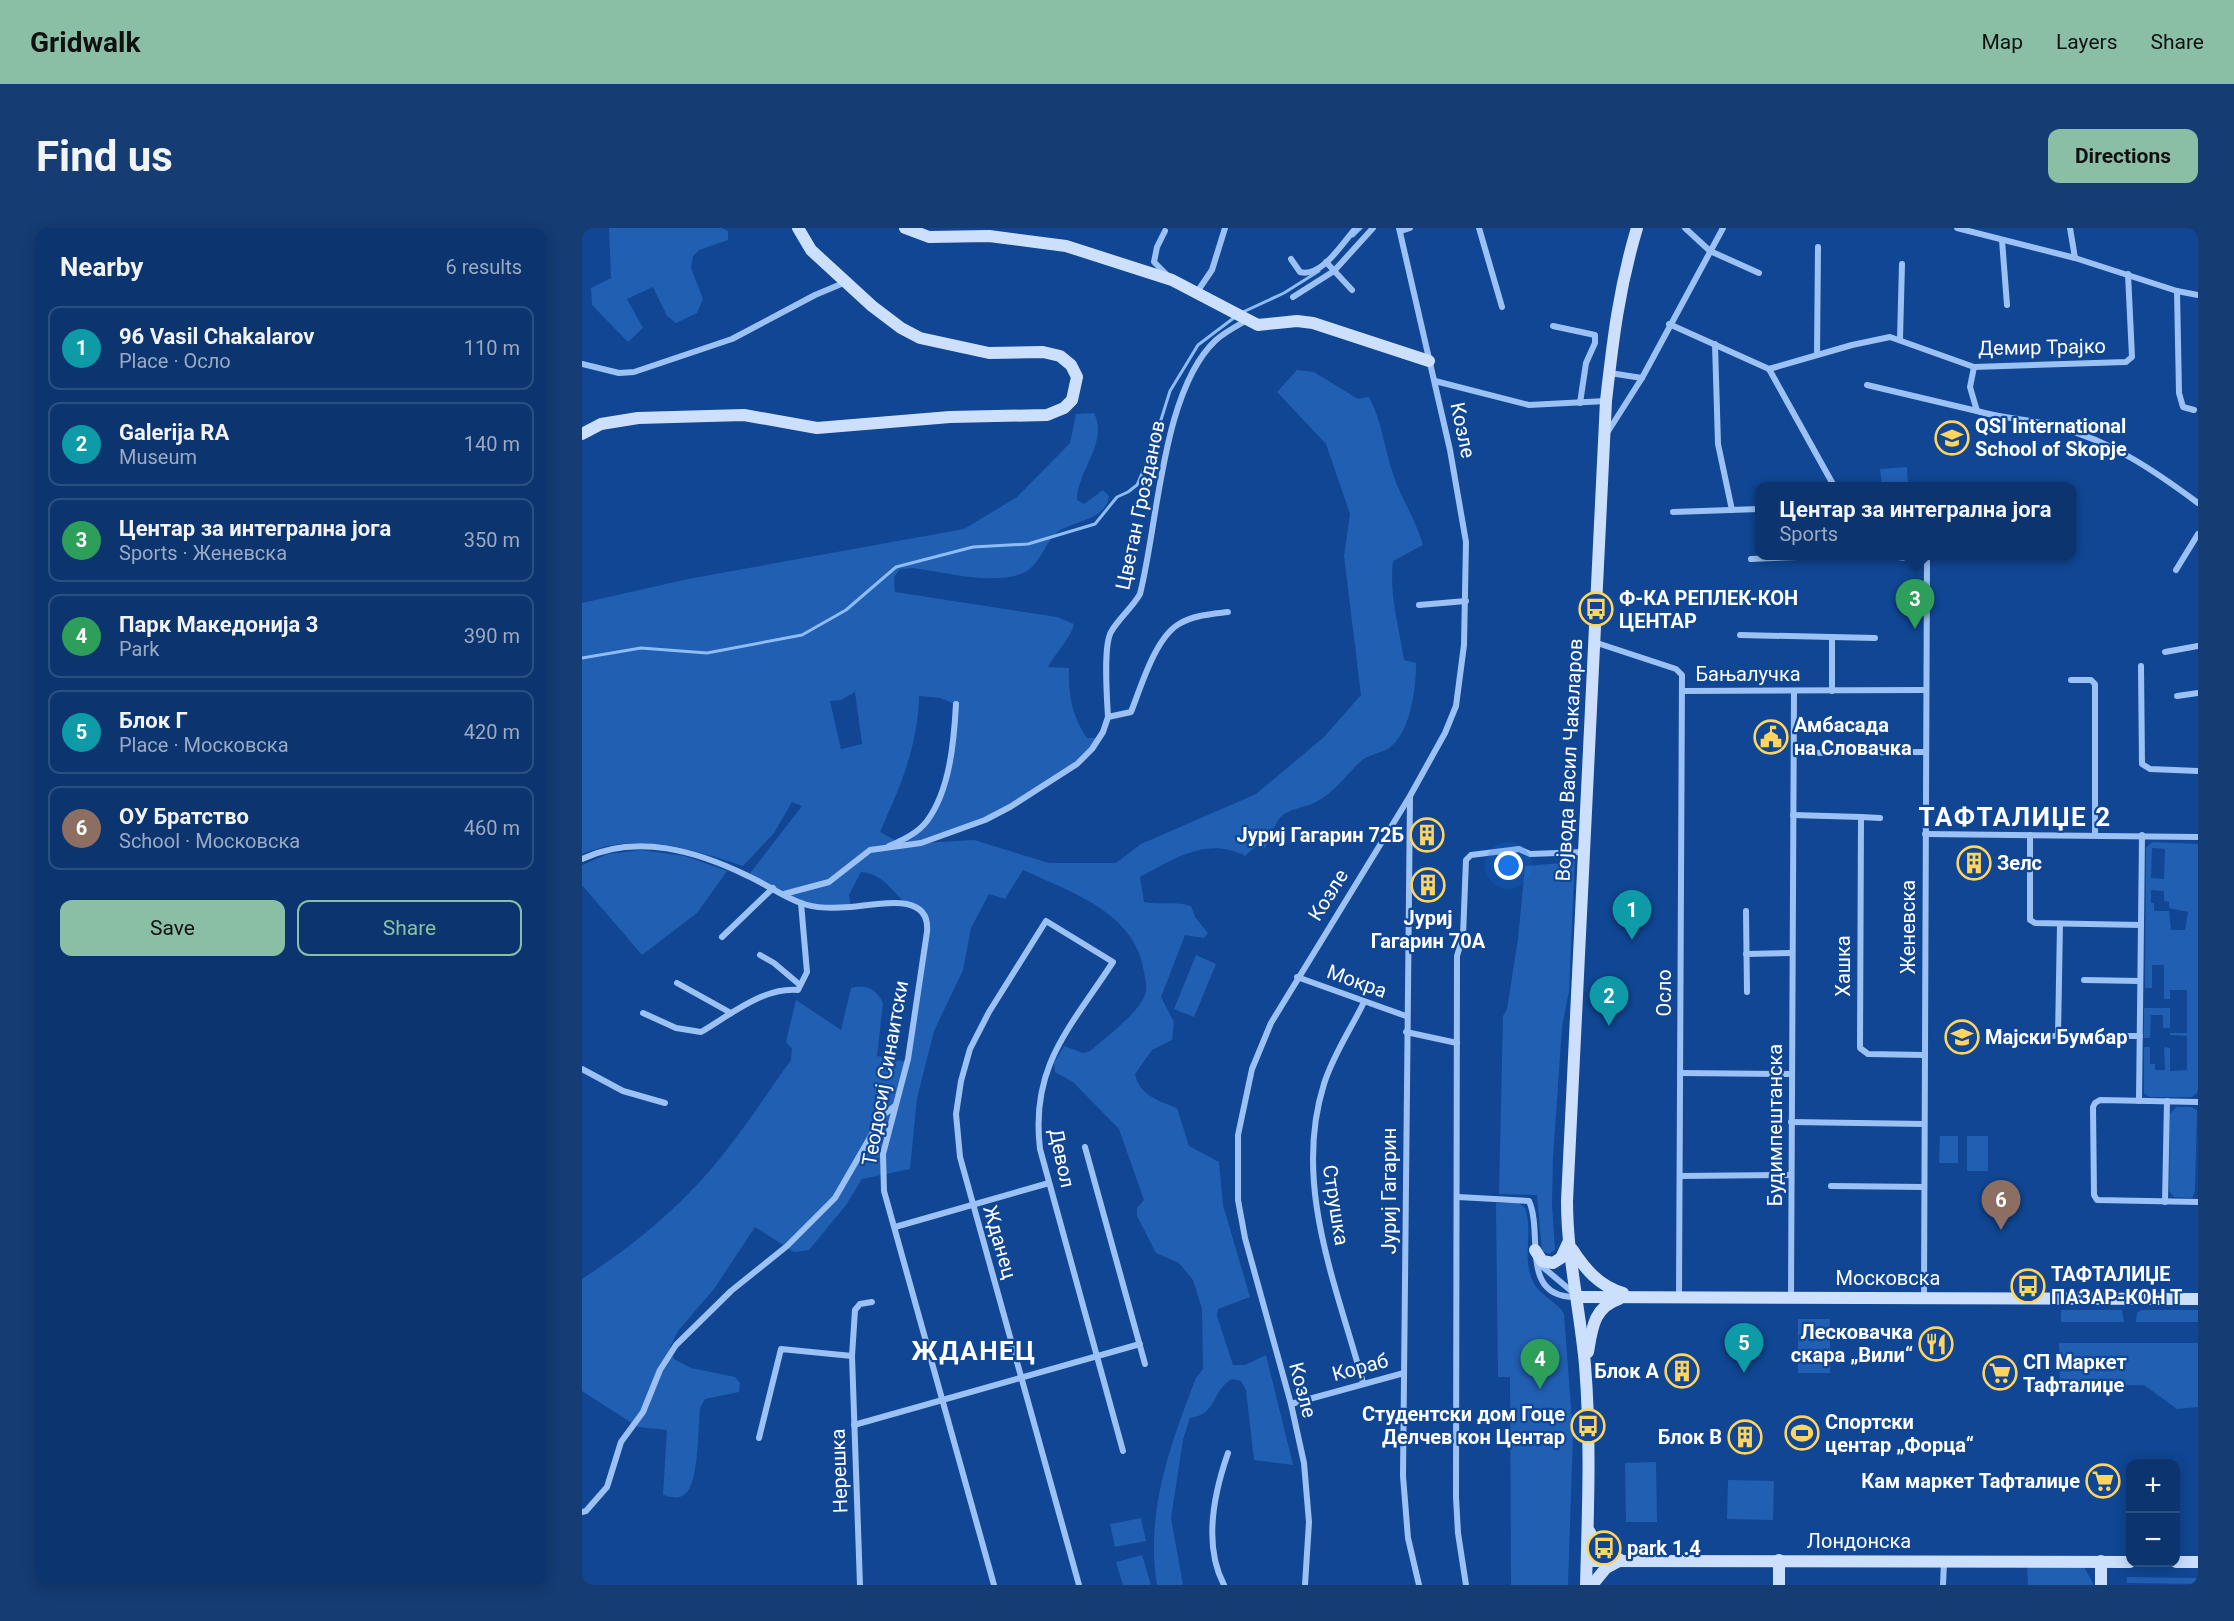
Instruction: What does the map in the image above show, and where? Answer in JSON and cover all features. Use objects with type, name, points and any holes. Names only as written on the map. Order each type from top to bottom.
[{"type":"street","points":[[582,434],[601,424],[638,418],[744,415],[817,428],[950,417],[1047,415],[1065,408],[1072,400],[1077,377],[1071,365],[1060,356],[1032,351],[990,353],[920,338],[889,320],[812,250],[798,228]]},
{"type":"street","points":[[905,228],[929,237],[989,236],[1066,246],[1172,280],[1258,325],[1298,321],[1329,327],[1429,361]]},
{"type":"street","points":[[1197,292],[1212,270],[1225,228]]},
{"type":"street","points":[[1291,259],[1300,272],[1306,274],[1326,262],[1356,228]]},
{"type":"street","points":[[1293,297],[1334,271],[1373,228]]},
{"type":"street","points":[[1400,229],[1410,228]]},
{"type":"street","points":[[1479,228],[1502,307]]},
{"type":"street","name":"Војвода Васил Чакаларов","points":[[1585,1369],[1578,1297],[1569,1242],[1567,1201],[1606,401],[1622,279],[1637,228]]},
{"type":"street","points":[[1685,228],[1710,251],[1759,273]]},
{"type":"street","points":[[1604,439],[1642,378],[1723,228]]},
{"type":"street","points":[[1957,228],[2075,258],[2177,291],[2198,295]]},
{"type":"street","points":[[2070,228],[2075,258]]},
{"type":"street","name":"Козле","points":[[1305,1585],[1309,1558],[1308,1493],[1291,1404],[1245,1238],[1239,1200],[1237,1151],[1242,1107],[1257,1056],[1271,1023],[1297,977],[1410,796],[1445,733],[1456,706],[1464,645],[1466,542],[1435,381],[1400,229]]},
{"type":"street","points":[[1165,231],[1156,247],[1154,262],[1172,280]]},
{"type":"street","points":[[2002,240],[2007,305]]},
{"type":"street","points":[[1817,355],[1818,247]]},
{"type":"street","points":[[1326,262],[1352,290]]},
{"type":"street","points":[[1900,339],[1902,264]]},
{"type":"street","name":"Демир Трајко","points":[[1769,369],[1883,338],[1900,339],[1974,367],[2009,368],[2130,361],[2128,274]]},
{"type":"street","points":[[582,364],[619,373],[634,372],[732,339],[815,295],[847,282]]},
{"type":"street","points":[[2177,291],[2180,393],[2183,406],[2193,410]]},
{"type":"street","name":"Цветан Грозданов","points":[[1108,717],[1106,678],[1109,635],[1132,609],[1140,594],[1179,407],[1202,357],[1215,341],[1247,320]]},
{"type":"street","points":[[1670,324],[1769,369],[1832,482]]},
{"type":"street","points":[[1553,326],[1595,335],[1595,344],[1586,363],[1580,403]]},
{"type":"street","points":[[1715,344],[1718,444],[1732,510]]},
{"type":"street","points":[[1974,367],[1970,387],[1977,411]]},
{"type":"street","points":[[1609,373],[1642,378]]},
{"type":"street","points":[[1435,381],[1529,405],[1606,401]]},
{"type":"street","points":[[1867,385],[2058,427],[2096,440],[2134,458],[2198,503]]},
{"type":"street","points":[[1673,512],[1755,509]]},
{"type":"street","points":[[2176,570],[2198,534]]},
{"type":"street","points":[[1751,558],[1755,558]]},
{"type":"street","name":"Женевска","points":[[1924,1298],[1927,560]]},
{"type":"street","points":[[1419,605],[1466,602]]},
{"type":"street","points":[[784,894],[829,882],[865,853],[886,847],[921,843],[985,820],[1010,807],[1077,764],[1103,732],[1108,717],[1131,712],[1148,668],[1170,630],[1198,616],[1228,612]]},
{"type":"street","points":[[1740,635],[1875,638]]},
{"type":"street","points":[[1832,637],[1832,691]]},
{"type":"street","name":"Бањалучка","points":[[1594,642],[1676,669],[1682,675],[1683,691],[1925,690]]},
{"type":"street","points":[[2165,652],[2198,646]]},
{"type":"street","points":[[2141,666],[2142,764],[2150,769],[2198,771]]},
{"type":"street","points":[[2071,680],[2091,680],[2095,684],[2095,835]]},
{"type":"street","name":"Осло","points":[[1679,1296],[1683,691]]},
{"type":"street","name":"Будимпештанска","points":[[1791,1297],[1794,691]]},
{"type":"street","points":[[2177,696],[2198,693]]},
{"type":"street","points":[[886,847],[920,829],[934,810],[950,756],[956,704]]},
{"type":"street","points":[[1794,753],[1925,752]]},
{"type":"street","name":"Јуриј Гагарин","points":[[1410,796],[1406,1016],[1404,1499],[1408,1538],[1419,1585]]},
{"type":"street","points":[[1793,815],[1880,818]]},
{"type":"street","name":"Хашка","points":[[1861,817],[1860,1048],[1868,1054],[1924,1055]]},
{"type":"street","points":[[1925,834],[2198,837]]},
{"type":"street","points":[[2030,835],[2030,920],[2035,923],[2060,924],[2141,924]]},
{"type":"street","points":[[2139,1101],[2142,836]]},
{"type":"street","name":"Теодосиј Синаитски","points":[[582,859],[619,847],[672,848],[722,864],[801,903],[836,908],[889,901],[905,903],[916,908],[926,918],[927,932],[908,1059],[883,1154],[882,1172],[884,1191],[994,1585]]},
{"type":"street","points":[[1466,1585],[1458,1533],[1456,1497],[1457,956],[1463,936],[1468,857],[1519,849],[1530,854],[1584,852]]},
{"type":"street","points":[[723,937],[773,888]]},
{"type":"street","points":[[643,1012],[676,1028],[701,1032],[757,999],[777,991],[798,990],[807,972],[801,903]]},
{"type":"street","points":[[1746,911],[1747,992]]},
{"type":"street","name":"Девол","points":[[1046,921],[1113,962],[1049,1061],[1040,1092],[1037,1122],[1049,1182],[1124,1451]]},
{"type":"street","name":"Жданец","points":[[1046,921],[989,1012],[970,1049],[961,1081],[956,1114],[960,1157],[972,1205],[1079,1585]]},
{"type":"street","points":[[2058,1036],[2060,924]]},
{"type":"street","points":[[1746,954],[1792,953]]},
{"type":"street","points":[[760,955],[774,963],[800,985]]},
{"type":"street","name":"Мокра","points":[[1297,977],[1406,1016]]},
{"type":"street","points":[[2084,980],[2140,981]]},
{"type":"street","points":[[677,983],[731,1013]]},
{"type":"street","name":"Струшка","points":[[1363,1383],[1319,1223],[1312,1156],[1324,1083],[1364,1002]]},
{"type":"street","points":[[1406,1032],[1457,1043]]},
{"type":"street","points":[[2029,1036],[2140,1036]]},
{"type":"street","points":[[582,1069],[623,1090],[665,1103]]},
{"type":"street","points":[[1680,1073],[1791,1074]]},
{"type":"street","points":[[2165,1202],[2167,1101]]},
{"type":"street","points":[[2198,1102],[2095,1102],[2094,1195],[2097,1200],[2104,1201],[2198,1202]]},
{"type":"street","points":[[582,1512],[591,1506],[607,1487],[621,1442],[643,1412],[660,1370],[676,1345],[731,1291],[787,1246],[835,1198],[883,1115],[895,1106]]},
{"type":"street","points":[[1791,1122],[1924,1124]]},
{"type":"street","name":"Девол","points":[[1085,1147],[1145,1364]]},
{"type":"street","points":[[1680,1176],[1791,1175]]},
{"type":"street","points":[[895,1227],[1049,1182]]},
{"type":"street","points":[[1831,1186],[1924,1187]]},
{"type":"street","points":[[1458,1197],[1527,1200],[1532,1208],[1535,1255],[1539,1275],[1549,1289],[1566,1297],[1578,1297]]},
{"type":"street","points":[[1535,1255],[1553,1263],[1561,1258],[1569,1242],[1596,1280],[1608,1288],[1632,1296]]},
{"type":"street","points":[[1535,1255],[1549,1274],[1578,1297]]},
{"type":"street","points":[[1586,1585],[1589,1455],[1585,1369],[1591,1330],[1597,1314],[1606,1305],[1632,1296]]},
{"type":"street","name":"Московска","points":[[1578,1297],[2198,1299]]},
{"type":"street","name":"Нерешка","points":[[860,1585],[852,1356],[855,1310],[860,1304],[872,1302]]},
{"type":"street","points":[[854,1425],[1140,1344]]},
{"type":"street","points":[[759,1438],[781,1348],[852,1356]]},
{"type":"street","name":"Кораб","points":[[1291,1404],[1404,1373]]},
{"type":"street","points":[[1224,1585],[1215,1563],[1212,1533],[1221,1472],[1228,1453]]},
{"type":"street","points":[[1588,1524],[1597,1545],[1623,1560]]},
{"type":"street","name":"Лондонска","points":[[1587,1560],[2126,1562]]},
{"type":"street","points":[[1592,1585],[1606,1568],[1623,1560]]},
{"type":"street","points":[[1779,1560],[1779,1585]]},
{"type":"street","points":[[1943,1585],[1944,1561]]},
{"type":"street","points":[[2101,1562],[2101,1585]]},
{"type":"street","points":[[2180,1562],[2198,1562]]},
{"type":"shaded area","points":[[609,228],[722,228],[728,231],[728,240],[699,250],[693,256],[691,268],[703,299],[697,313],[676,323],[667,316],[653,287],[627,299],[643,328],[628,342],[592,305],[591,288],[611,278]]},
{"type":"shaded area","points":[[1297,370],[1314,372],[1358,399],[1369,397],[1374,407],[1394,477],[1423,545],[1393,561],[1392,574],[1393,599],[1404,660],[1416,663],[1411,709],[1402,732],[1389,748],[1360,762],[1323,798],[1283,815],[1265,848],[1256,846],[1245,856],[1231,850],[1217,848],[1191,852],[1140,877],[1144,902],[1191,906],[1195,917],[1208,933],[1204,938],[1185,935],[1161,997],[1174,1022],[1172,1040],[1152,1050],[1135,1074],[1145,1092],[1177,1108],[1189,1146],[1219,1162],[1223,1205],[1250,1297],[1218,1309],[1217,1316],[1233,1365],[1245,1365],[1266,1355],[1293,1465],[1254,1460],[1246,1390],[1241,1381],[1232,1379],[1225,1384],[1205,1412],[1190,1418],[1183,1440],[1171,1518],[1183,1585],[1157,1585],[1154,1532],[1157,1506],[1177,1428],[1196,1378],[1203,1369],[1202,1309],[1193,1280],[1179,1263],[1156,1253],[1137,1216],[1137,1208],[1144,1200],[1119,1129],[1073,1082],[1055,1072],[1054,1063],[1064,1046],[1083,1053],[1090,1051],[1131,1015],[1146,991],[1144,972],[1138,952],[1128,934],[1115,920],[1080,896],[1023,870],[1005,899],[989,894],[971,928],[963,970],[934,1031],[917,1098],[910,1169],[862,1179],[846,1205],[809,1250],[794,1252],[755,1227],[714,1289],[678,1331],[670,1347],[674,1359],[691,1368],[735,1377],[740,1383],[739,1392],[705,1399],[700,1408],[695,1467],[690,1488],[680,1497],[663,1495],[667,1430],[638,1427],[582,1391],[582,1279],[620,1253],[674,1208],[706,1175],[730,1145],[791,1060],[792,1049],[786,1042],[796,1000],[841,1030],[851,988],[870,989],[883,1003],[877,1056],[907,1062],[926,918],[907,904],[887,884],[869,873],[861,872],[849,895],[851,907],[801,903],[748,876],[802,806],[792,802],[774,833],[743,866],[683,848],[643,843],[603,847],[582,854],[582,603],[688,579],[964,529],[1017,497],[1070,443],[1076,414],[1094,413],[1098,424],[1098,435],[1078,489],[1077,500],[1084,504],[1103,490],[1109,496],[1107,504],[1097,515],[1059,531],[1032,567],[1016,576],[971,577],[913,568],[900,569],[894,577],[895,592],[1057,617],[1074,624],[1070,635],[1048,667],[1069,668],[1070,696],[1074,713],[1087,738],[1099,738],[1061,774],[1040,789],[995,813],[923,843],[974,840],[1049,863],[1116,863],[1141,844],[1256,794],[1324,737],[1361,695],[1344,556],[1350,514],[1326,444],[1277,392]],"holes":[[[855,692],[862,744],[841,749],[830,701],[841,700]],[[919,696],[940,698],[955,704],[946,775],[927,821],[898,842],[880,832],[907,766],[918,715]]]},
{"type":"shaded area","points":[[1907,467],[1908,482],[1882,482],[1880,469]]},
{"type":"shaded area","points":[[2152,842],[2198,844],[2198,1088],[2197,1093],[2192,1097],[2149,1097],[2144,1093],[2144,1047],[2150,1047],[2150,1064],[2155,1064],[2155,1070],[2165,1070],[2164,1047],[2170,1048],[2170,1071],[2187,1070],[2187,1036],[2170,1035],[2170,1033],[2187,1033],[2187,990],[2170,990],[2170,999],[2164,999],[2164,965],[2152,965],[2152,988],[2145,988],[2146,848]],"holes":[[[2152,848],[2165,849],[2164,879],[2151,878]],[[2151,890],[2164,891],[2164,901],[2169,902],[2169,908],[2188,912],[2185,930],[2171,930],[2169,911],[2154,911],[2154,903],[2151,903]]]},
{"type":"shaded area","points":[[641,850],[685,856],[727,871],[697,913],[642,955],[582,885],[582,865],[608,854]]},
{"type":"shaded area","points":[[1562,856],[1575,856],[1569,991],[1562,1027],[1553,1158],[1552,1204],[1555,1250],[1549,1254],[1542,1251],[1537,1195],[1499,1194],[1503,1016],[1507,1009],[1518,939],[1525,866],[1562,863]]},
{"type":"shaded area","points":[[1196,955],[1216,964],[1194,1017],[1174,1009]]},
{"type":"shaded area","points":[[2144,1008],[2170,1008],[2170,1028],[2163,1028],[2163,1015],[2151,1015],[2150,1038],[2144,1038]]},
{"type":"shaded area","points":[[2176,1107],[2192,1107],[2197,1110],[2195,1191],[2192,1198],[2174,1197],[2169,1191],[2170,1114]]},
{"type":"shaded area","points":[[1940,1136],[1958,1136],[1958,1163],[1939,1163]]},
{"type":"shaded area","points":[[1967,1136],[1988,1136],[1988,1171],[1967,1171]]},
{"type":"shaded area","points":[[1496,1203],[1519,1203],[1525,1208],[1531,1277],[1538,1289],[1564,1314],[1573,1435],[1568,1585],[1511,1585],[1510,1377],[1498,1377]]},
{"type":"shaded area","points":[[2061,1310],[2122,1310],[2124,1322],[2061,1322]]},
{"type":"shaded area","points":[[2141,1310],[2198,1310],[2198,1322],[2136,1322],[2137,1313]]},
{"type":"shaded area","name":"Спортски центар „Форца“","points":[[1798,1319],[1830,1319],[1830,1373],[1798,1373]]},
{"type":"shaded area","points":[[2059,1343],[2198,1343],[2198,1407],[2177,1409],[2144,1385],[2060,1387]]},
{"type":"shaded area","points":[[1656,1462],[1657,1522],[1626,1522],[1625,1463]]},
{"type":"shaded area","name":"Спортски центар „Форца“","points":[[1728,1480],[1774,1481],[1773,1520],[1727,1519]]},
{"type":"shaded area","points":[[1141,1518],[1146,1541],[1115,1547],[1110,1524]]},
{"type":"shaded area","points":[[1142,1555],[1151,1585],[1123,1585],[1116,1562]]},
{"type":"shaded area","points":[[2027,1565],[2083,1565],[2094,1585],[2028,1585]]},
{"type":"shaded area","points":[[2127,1577],[2198,1578],[2198,1584],[2127,1583]]},
{"type":"waterway","points":[[1353,236],[1361,228]]},
{"type":"waterway","points":[[1243,312],[1284,293],[1319,271]]},
{"type":"waterway","points":[[582,658],[641,648],[707,653],[802,635],[846,610],[896,567],[973,547],[1028,544],[1095,524],[1117,497],[1137,485],[1150,455],[1170,391],[1198,345],[1235,317]]},
{"type":"place","name":"QSI International School of Skopje","points":[[1952,438]]},
{"type":"place","name":"Ф-КА РЕПЛЕК-КОН ЦЕНТАР","points":[[1596,609]]},
{"type":"place","name":"Центар за интегрална јога","points":[[1915,629]]},
{"type":"place","name":"Амбасада на Словачка","points":[[1771,737]]},
{"type":"place","name":"Јуриј Гагарин 72Б","points":[[1427,835]]},
{"type":"place","name":"Зелс","points":[[1974,863]]},
{"type":"place","name":"Јуриј Гагарин 70А","points":[[1428,885]]},
{"type":"place","name":"96 Vasil Chakalarov","points":[[1632,940]]},
{"type":"place","name":"Galerija RA","points":[[1609,1026]]},
{"type":"place","name":"Мајски Бумбар","points":[[1962,1037]]},
{"type":"place","name":"ОУ Братство","points":[[2001,1230]]},
{"type":"place","name":"ТАФТАЛИЏЕ ПАЗАР-КОН Т","points":[[2028,1286]]},
{"type":"place","name":"Лесковачка скара „Вили“","points":[[1936,1344]]},
{"type":"place","name":"Блок А","points":[[1682,1371]]},
{"type":"place","name":"Блок Г","points":[[1744,1373]]},
{"type":"place","name":"СП Маркет Тафталиџе","points":[[2000,1373]]},
{"type":"place","name":"Парк Македонија 3","points":[[1540,1389]]},
{"type":"place","name":"Студентски дом Гоце Делчев кон Центар","points":[[1588,1426]]},
{"type":"place","name":"Спортски центар „Форца“","points":[[1802,1433]]},
{"type":"place","name":"Блок В","points":[[1745,1437]]},
{"type":"place","name":"Кам маркет Тафталиџе","points":[[2103,1481]]},
{"type":"place","name":"park 1.4","points":[[1604,1548]]},
{"type":"district","name":"ТАФТАЛИЏЕ 2","points":[[2015,817]]},
{"type":"district","name":"ЖДАНЕЦ","points":[[974,1351]]}]
